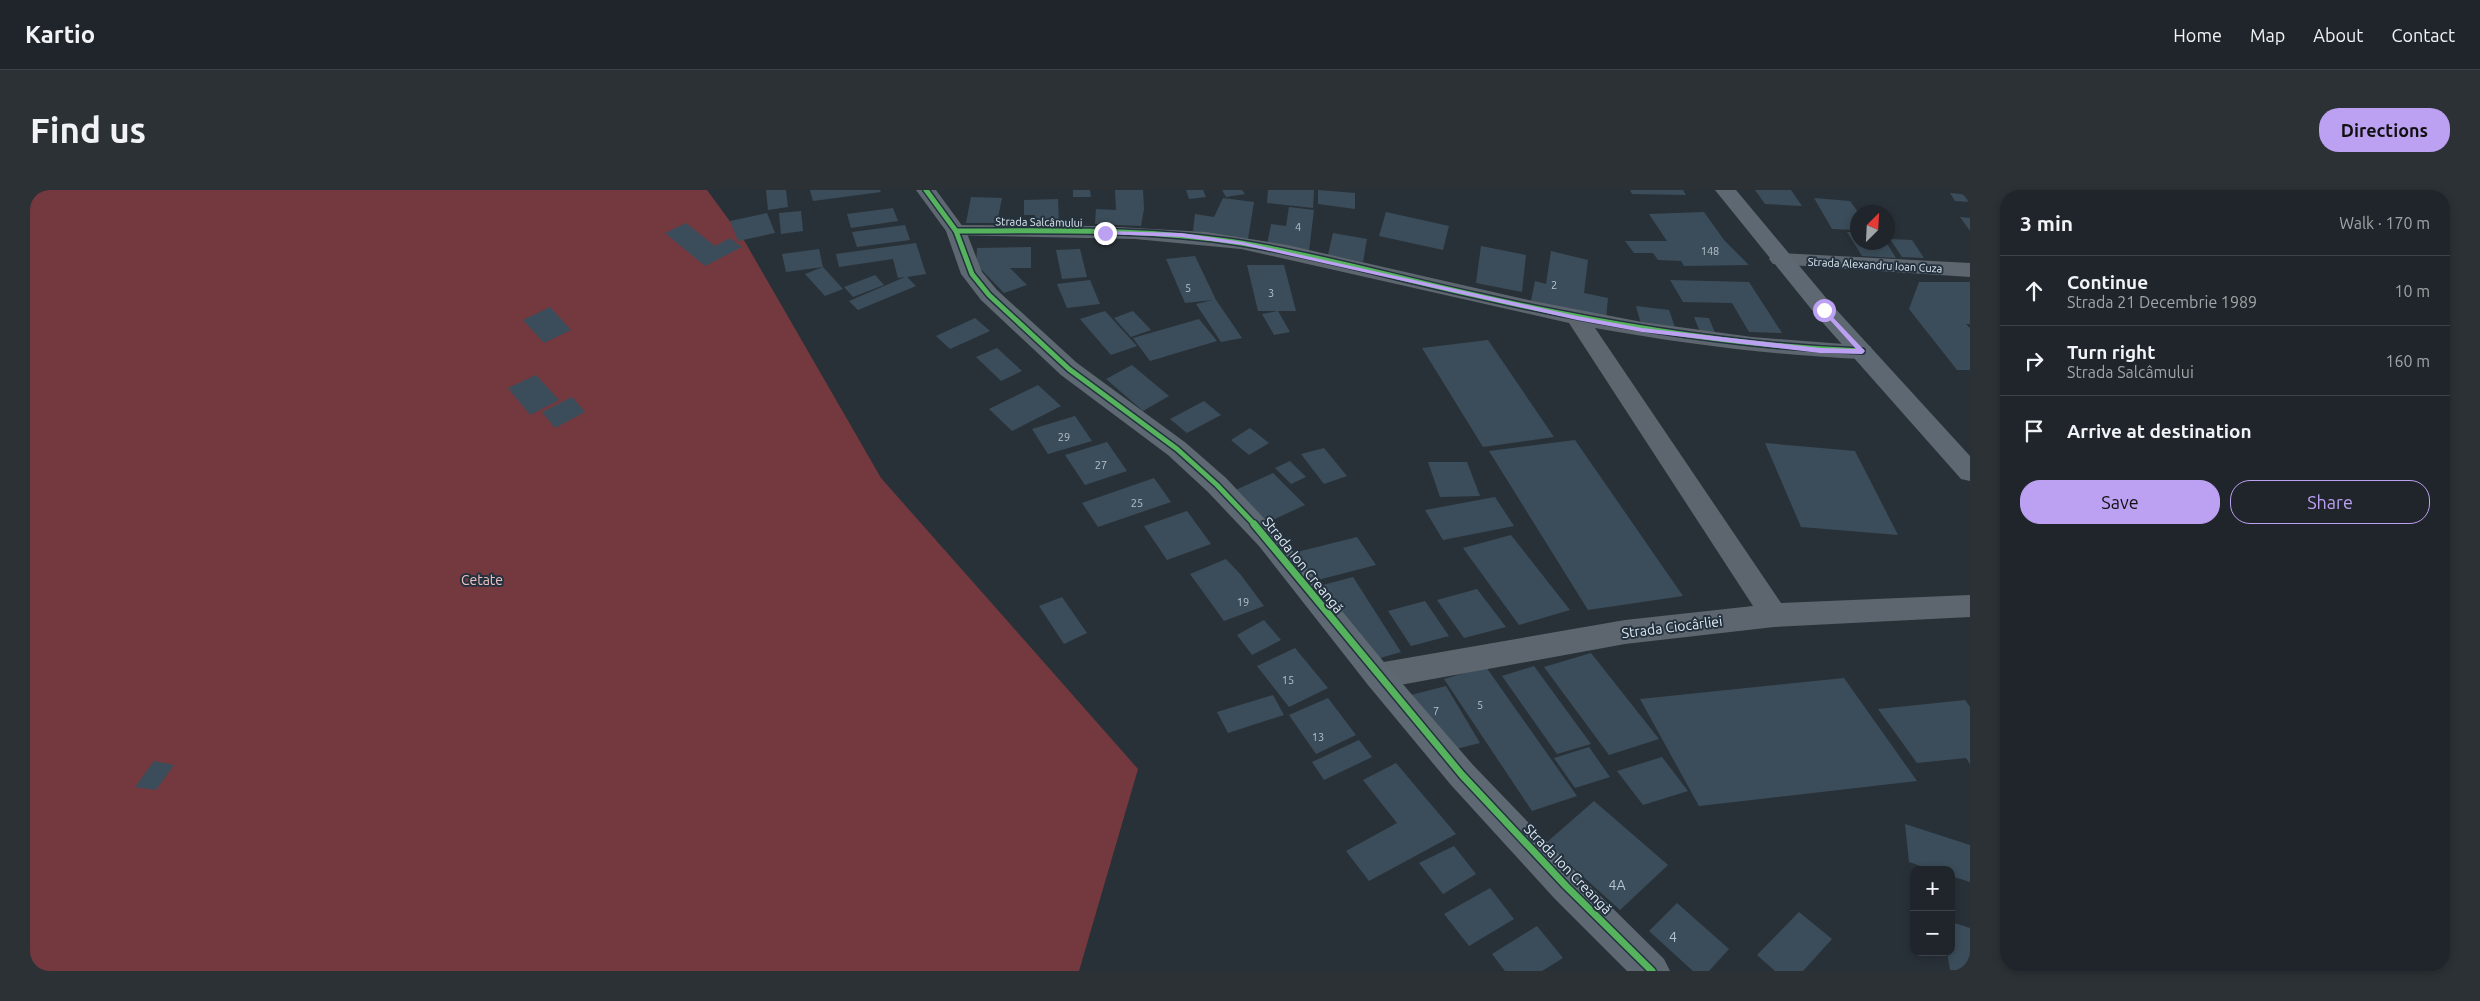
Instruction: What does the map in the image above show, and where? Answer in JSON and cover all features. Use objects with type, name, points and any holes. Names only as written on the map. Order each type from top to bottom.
[{"type":"street","name":"Strada Ion Creangă","points":[[926,190],[956,231],[972,274],[989,295],[1069,369],[1177,449],[1217,485],[1268,539],[1378,676],[1462,775],[1566,886],[1652,971]]},
{"type":"street","points":[[1725,190],[1780,259],[1970,472]]},
{"type":"street","name":"Strada Salcâmului","points":[[956,231],[1181,235],[1243,244],[1577,318],[1642,330],[1820,351],[1862,351]]},
{"type":"street","name":"Strada Alexandru Ioan Cuza","points":[[1780,259],[1970,270]]},
{"type":"street","points":[[1577,318],[1774,615]]},
{"type":"street","name":"Strada Ciocârliei","points":[[1378,676],[1625,632],[1774,615],[1970,606]]},
{"type":"green space","name":"Cetate","points":[[30,190],[707,190],[745,242],[881,478],[1138,769],[1079,971],[30,971]]},
{"type":"building","points":[[766,190],[786,190],[788,207],[768,210]]},
{"type":"building","points":[[810,190],[880,190],[881,192],[813,201]]},
{"type":"building","points":[[1073,190],[1090,190],[1091,197],[1073,197]]},
{"type":"building","points":[[1115,190],[1143,190],[1144,209],[1141,226],[1095,224],[1096,209],[1116,210]]},
{"type":"building","points":[[1186,190],[1203,190],[1206,197],[1189,199]]},
{"type":"building","points":[[1222,190],[1242,190],[1245,194],[1226,197]]},
{"type":"building","points":[[1268,190],[1314,190],[1313,208],[1267,203]]},
{"type":"building","points":[[1318,190],[1355,193],[1355,209],[1318,204]]},
{"type":"building","points":[[1630,190],[1683,190],[1686,195],[1632,194]]},
{"type":"building","points":[[1755,190],[1791,190],[1802,206],[1765,204]]},
{"type":"building","points":[[1950,193],[1970,195],[1970,202],[1955,201]]},
{"type":"building","points":[[971,197],[1002,198],[997,223],[966,223]]},
{"type":"building","points":[[1223,198],[1254,202],[1248,239],[1193,231],[1195,214],[1214,217]]},
{"type":"building","points":[[1814,198],[1850,201],[1853,205],[1850,205],[1850,230],[1832,229]]},
{"type":"building","points":[[1058,199],[1059,224],[1035,224],[1035,215],[1024,215],[1024,200]]},
{"type":"building","points":[[1289,207],[1314,210],[1309,251],[1267,245],[1271,224],[1286,226]]},
{"type":"building","points":[[893,208],[898,221],[851,228],[847,214]]},
{"type":"building","points":[[801,211],[803,231],[781,234],[779,213]]},
{"type":"building","points":[[1386,212],[1449,226],[1443,250],[1379,236]]},
{"type":"building","points":[[1704,212],[1724,240],[1749,265],[1684,266],[1681,261],[1658,260],[1653,253],[1634,253],[1625,241],[1667,241],[1649,214]]},
{"type":"building","points":[[767,213],[775,233],[738,241],[730,221]]},
{"type":"building","points":[[1960,217],[1970,218],[1970,231]]},
{"type":"building","points":[[686,223],[715,246],[730,238],[742,247],[705,266],[665,233]]},
{"type":"building","points":[[905,225],[910,240],[857,247],[852,232]]},
{"type":"building","points":[[1333,233],[1367,239],[1363,262],[1328,255]]},
{"type":"building","points":[[1895,239],[1912,240],[1924,258],[1902,257],[1895,246]]},
{"type":"building","points":[[916,243],[926,274],[907,277],[916,286],[858,310],[849,301],[905,277],[898,278],[893,259],[839,267],[836,254]]},
{"type":"building","points":[[1481,246],[1526,255],[1522,292],[1476,283]]},
{"type":"building","points":[[1031,247],[1031,268],[1010,268],[1027,285],[1004,293],[976,264],[977,248]]},
{"type":"building","points":[[819,249],[823,267],[786,272],[782,254]]},
{"type":"building","points":[[1080,249],[1087,277],[1062,279],[1056,250]]},
{"type":"building","points":[[1858,250],[1891,250],[1896,258],[1862,256]]},
{"type":"building","points":[[1551,251],[1588,260],[1584,293],[1608,298],[1606,319],[1531,301],[1535,281],[1546,284]]},
{"type":"building","points":[[1195,256],[1216,300],[1242,338],[1221,342],[1196,304],[1213,300],[1185,303],[1166,259]]},
{"type":"building","points":[[1247,265],[1284,265],[1296,311],[1258,311]]},
{"type":"building","points":[[823,267],[843,289],[825,296],[805,274]]},
{"type":"building","points":[[875,275],[884,285],[853,297],[844,287]]},
{"type":"building","points":[[1090,280],[1100,304],[1067,308],[1057,284]]},
{"type":"building","points":[[1670,280],[1749,282],[1782,333],[1749,332],[1732,303],[1683,302]]},
{"type":"building","points":[[1919,282],[1970,282],[1970,324],[1966,324],[1970,328],[1970,370],[1957,370],[1909,309]]},
{"type":"building","points":[[1636,306],[1669,310],[1675,327],[1641,324]]},
{"type":"building","points":[[550,307],[571,330],[544,343],[523,320]]},
{"type":"building","points":[[1105,311],[1137,346],[1111,355],[1080,319]]},
{"type":"building","points":[[1133,311],[1151,330],[1131,337],[1114,318]]},
{"type":"building","points":[[1278,311],[1290,332],[1274,335],[1262,314]]},
{"type":"building","points":[[1694,317],[1709,318],[1715,333],[1700,332]]},
{"type":"building","points":[[975,318],[990,331],[950,349],[936,336]]},
{"type":"building","points":[[1199,319],[1217,341],[1150,361],[1133,338]]},
{"type":"building","points":[[1488,340],[1554,437],[1483,447],[1422,348]]},
{"type":"building","points":[[997,348],[1022,371],[1001,381],[976,357]]},
{"type":"building","points":[[1132,365],[1169,396],[1143,411],[1106,379]]},
{"type":"building","points":[[536,375],[559,400],[530,415],[508,388]]},
{"type":"building","points":[[1038,385],[1061,406],[1012,431],[989,409]]},
{"type":"building","points":[[572,397],[585,412],[555,428],[542,412]]},
{"type":"building","points":[[1204,401],[1221,415],[1187,433],[1170,419]]},
{"type":"building","points":[[1075,416],[1092,441],[1048,454],[1032,429]]},
{"type":"building","points":[[1250,428],[1269,443],[1249,455],[1231,440]]},
{"type":"building","points":[[1575,440],[1683,596],[1588,610],[1489,451]]},
{"type":"building","points":[[1107,442],[1127,471],[1085,485],[1065,455]]},
{"type":"building","points":[[1765,443],[1855,451],[1898,535],[1801,527]]},
{"type":"building","points":[[1324,448],[1347,476],[1324,484],[1301,454]]},
{"type":"building","points":[[1290,461],[1306,477],[1291,484],[1275,468]]},
{"type":"building","points":[[1428,462],[1467,462],[1480,496],[1440,497]]},
{"type":"building","points":[[1273,473],[1305,505],[1260,526],[1229,493]]},
{"type":"building","points":[[1154,478],[1171,502],[1098,527],[1082,503]]},
{"type":"building","points":[[1495,497],[1514,526],[1443,540],[1425,510]]},
{"type":"building","points":[[1187,511],[1211,544],[1167,560],[1144,526]]},
{"type":"building","points":[[1511,535],[1570,610],[1519,625],[1463,548]]},
{"type":"building","points":[[1357,537],[1376,565],[1310,582],[1293,553]]},
{"type":"building","points":[[1226,559],[1241,575],[1264,606],[1224,621],[1190,574]]},
{"type":"building","points":[[1353,577],[1401,652],[1370,661],[1323,585]]},
{"type":"building","points":[[1477,589],[1506,627],[1464,638],[1437,600]]},
{"type":"building","points":[[1062,597],[1087,633],[1064,644],[1039,606]]},
{"type":"building","points":[[1425,601],[1449,636],[1411,646],[1388,611]]},
{"type":"building","points":[[1264,620],[1281,640],[1252,655],[1237,635]]},
{"type":"building","points":[[1295,648],[1328,688],[1289,707],[1257,666]]},
{"type":"building","points":[[1591,653],[1659,739],[1609,755],[1544,667]]},
{"type":"building","points":[[1534,666],[1591,744],[1557,754],[1502,676]]},
{"type":"building","points":[[1486,667],[1577,796],[1532,811],[1444,679]]},
{"type":"building","points":[[1844,678],[1917,781],[1699,806],[1640,699]]},
{"type":"building","points":[[1446,686],[1480,743],[1444,752],[1411,695]]},
{"type":"building","points":[[1273,695],[1284,715],[1228,733],[1217,712]]},
{"type":"building","points":[[1328,698],[1356,735],[1316,754],[1289,715]]},
{"type":"building","points":[[1965,700],[1970,707],[1970,764],[1966,758],[1917,763],[1878,709]]},
{"type":"building","points":[[1359,740],[1372,757],[1324,780],[1312,762]]},
{"type":"building","points":[[1589,747],[1610,777],[1575,788],[1554,758]]},
{"type":"building","points":[[1662,757],[1688,791],[1643,805],[1617,771]]},
{"type":"building","points":[[154,761],[174,765],[156,790],[135,787]]},
{"type":"building","points":[[1396,763],[1456,834],[1369,881],[1346,851],[1397,823],[1363,780]]},
{"type":"building","points":[[1594,801],[1668,865],[1620,910],[1546,843]]},
{"type":"building","points":[[1905,824],[1970,845],[1970,882],[1955,877],[1955,866],[1920,866],[1909,862]]},
{"type":"building","points":[[1454,846],[1476,874],[1443,894],[1419,863]]},
{"type":"building","points":[[1490,888],[1514,919],[1469,946],[1444,914]]},
{"type":"building","points":[[1677,903],[1729,949],[1709,971],[1693,971],[1649,931]]},
{"type":"building","points":[[1799,912],[1832,939],[1803,971],[1775,971],[1757,955]]},
{"type":"building","points":[[1955,923],[1970,928],[1970,971],[1950,970],[1948,956],[1955,956]]},
{"type":"building","points":[[1537,926],[1563,958],[1542,971],[1505,971],[1492,954]]},
{"type":"cycle path","points":[[926,190],[956,231],[972,274],[989,295],[1069,369],[1177,449],[1217,485],[1268,539],[1378,676],[1462,775],[1566,886],[1652,971]]},
{"type":"cycle path","points":[[956,231],[1135,233],[1206,238],[1287,252],[1533,308],[1642,329],[1752,344],[1862,351]]},
{"type":"route","points":[[1105,233],[1181,235],[1243,244],[1577,318],[1642,330],[1820,351],[1862,351],[1824,310]]}]
